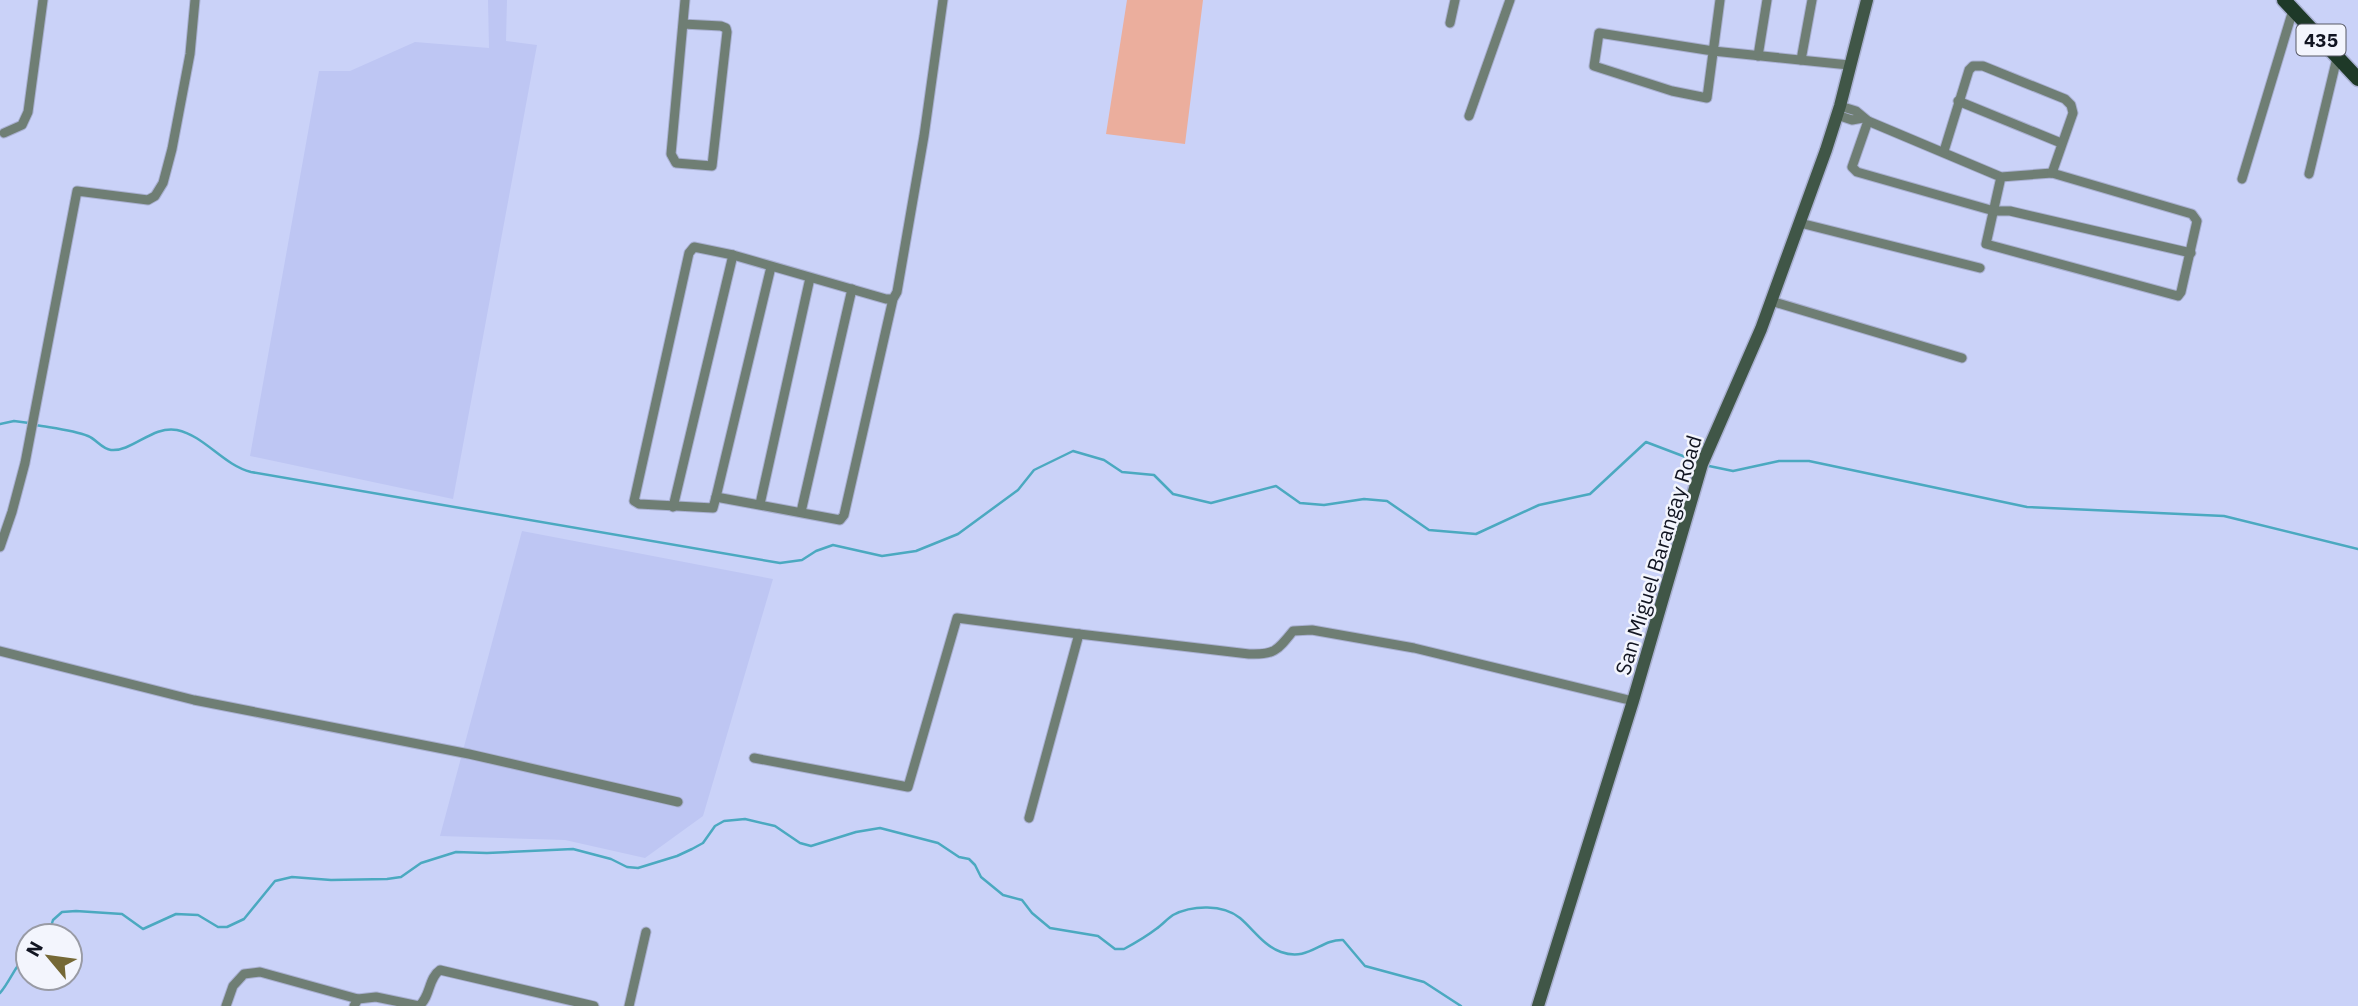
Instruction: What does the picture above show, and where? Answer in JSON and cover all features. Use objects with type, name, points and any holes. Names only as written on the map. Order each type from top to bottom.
[{"type":"main road","name":"435","points":[[2287,3],[2358,79]]},
{"type":"street","points":[[4,133],[22,125],[28,112],[43,0]]},
{"type":"street","points":[[0,547],[25,463],[77,191],[148,200],[155,196],[163,183],[172,149],[190,54],[195,0]]},
{"type":"street","points":[[683,23],[721,26],[726,28],[727,32],[712,166],[676,163],[671,154],[685,0]]},
{"type":"street","points":[[716,498],[840,520],[844,515],[893,299],[897,292],[924,136],[943,0]]},
{"type":"street","points":[[1450,23],[1455,0]]},
{"type":"street","points":[[1469,116],[1510,0]]},
{"type":"street","points":[[1720,0],[1713,51],[1707,98],[1672,91],[1594,66],[1599,33],[1713,51],[1849,65]]},
{"type":"street","points":[[1759,56],[1767,0]]},
{"type":"street","points":[[1801,60],[1812,0]]},
{"type":"street","name":"San Miguel Barangay Road","points":[[1538,1006],[1633,702],[1702,464],[1761,330],[1800,223],[1839,110],[1867,0]]},
{"type":"street","points":[[2242,179],[2287,3]]},
{"type":"street","points":[[2309,174],[2337,58]]},
{"type":"street","points":[[1944,151],[1969,70],[1973,66],[1983,66],[2065,99],[2071,105],[2073,113],[2052,173]]},
{"type":"street","points":[[1958,101],[2062,143]]},
{"type":"street","points":[[1839,110],[1856,111],[1865,120],[2001,177],[2052,173],[2192,214],[2197,221],[2181,292],[2178,296],[1986,244],[2001,177]]},
{"type":"street","points":[[1865,120],[1852,167],[1857,172],[1993,211],[2010,211],[2191,253]]},
{"type":"street","points":[[1800,223],[1980,268]]},
{"type":"street","points":[[771,267],[713,508],[639,505],[634,500],[634,494],[689,253],[694,247],[733,255],[893,299]]},
{"type":"street","points":[[673,507],[733,255]]},
{"type":"street","points":[[760,504],[810,278]]},
{"type":"street","points":[[801,512],[852,289]]},
{"type":"street","points":[[1771,301],[1962,358]]},
{"type":"street","points":[[754,758],[908,787],[957,618],[1271,655],[1293,631],[1312,629],[1414,648],[1633,702]]},
{"type":"street","points":[[1030,818],[1079,634]]},
{"type":"street","points":[[0,664],[1,652],[194,700],[469,754],[678,802]]},
{"type":"street","points":[[629,1006],[646,932]]},
{"type":"street","points":[[226,1006],[233,986],[244,974],[260,972],[356,1003],[376,997],[419,1006],[424,1001],[434,974],[440,970],[594,1006]]},
{"type":"shaded area","points":[[488,0],[507,0],[506,41],[537,45],[453,499],[250,456],[319,71],[350,71],[415,42],[489,48]]},
{"type":"shaded area","points":[[1127,0],[1203,0],[1185,144],[1106,134]]},
{"type":"shaded area","points":[[522,531],[773,579],[703,816],[645,858],[565,840],[440,836]]},
{"type":"waterway","points":[[0,424],[14,421],[29,423]]},
{"type":"waterway","points":[[36,425],[82,434],[111,450],[127,447],[160,431],[177,430],[196,438],[232,463],[251,472],[780,563],[802,560],[833,545],[882,556],[916,551],[958,534],[1018,490],[1034,470],[1073,451],[1104,460],[1122,472],[1154,475],[1173,494],[1211,503],[1276,486],[1300,503],[1324,505],[1364,499],[1387,501],[1429,530],[1476,534],[1539,505],[1590,494],[1646,442],[1696,461]]},
{"type":"waterway","points":[[1709,466],[1733,471],[1779,461],[1809,461],[2027,507],[2224,516],[2358,549]]},
{"type":"waterway","points":[[52,922],[62,912],[76,911],[122,914],[143,929],[176,914],[198,915],[218,927],[227,927],[244,919],[275,881],[292,877],[331,880],[401,877],[421,863],[456,852],[573,849],[611,859],[627,867],[638,868],[677,856],[703,843],[715,826],[724,821],[745,819],[775,826],[800,843],[811,846],[856,832],[880,828],[938,843],[959,857],[969,859],[981,877],[1003,895],[1022,900],[1032,913],[1050,928],[1098,936],[1115,949],[1124,949],[1137,942],[1173,915],[1198,908],[1216,908],[1233,913],[1264,942],[1281,952],[1299,954],[1343,940],[1365,966],[1424,982],[1461,1006]]},
{"type":"waterway","points":[[0,993],[14,972]]}]
